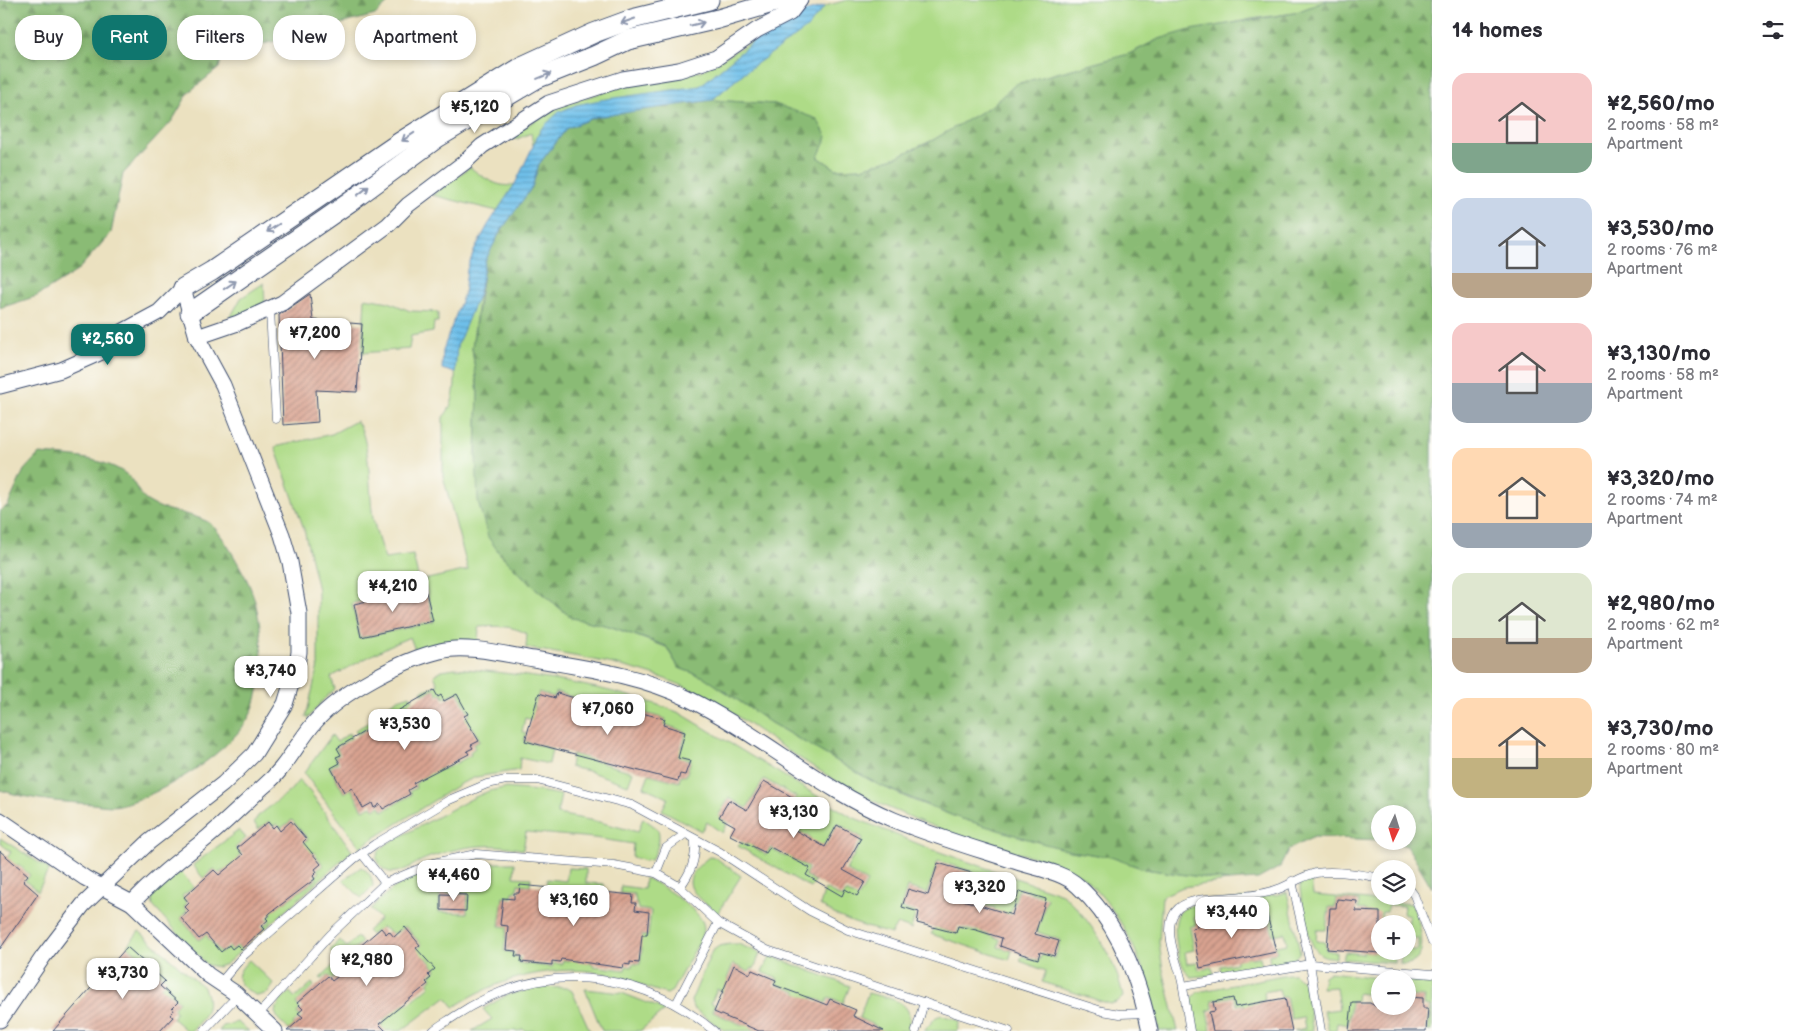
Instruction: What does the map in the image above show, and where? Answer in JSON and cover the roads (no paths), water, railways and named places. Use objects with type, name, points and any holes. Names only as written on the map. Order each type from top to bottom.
[{"type":"street","points":[[0,386],[60,370],[104,352],[122,332],[159,312],[183,288],[212,271],[400,142],[522,66],[594,33],[624,22],[709,0]]},
{"type":"street","points":[[190,312],[350,202],[437,138],[536,79],[628,40],[718,19],[783,0]]},
{"type":"street","points":[[197,337],[270,311],[388,225],[408,205],[465,162],[482,146],[549,103],[623,79],[679,70],[716,58],[757,30],[790,13],[800,0]]},
{"type":"street","points":[[0,1020],[83,905],[149,842],[242,768],[254,754],[285,704],[299,652],[299,613],[296,591],[282,535],[223,385],[197,337],[183,288]]},
{"type":"street","points":[[132,903],[156,877],[213,833],[247,799],[273,778],[320,716],[346,694],[396,668],[440,651],[479,651],[614,674],[683,695],[843,794],[879,813],[959,844],[1053,873],[1074,882],[1102,915],[1118,940],[1142,994],[1150,1031]]},
{"type":"street","points":[[0,820],[71,869],[132,903],[194,962],[237,996],[275,1031]]},
{"type":"lane","points":[[270,311],[276,419]]},
{"type":"lane","points":[[220,983],[243,956],[362,854],[449,800],[487,784],[506,780],[537,780],[632,805],[695,841],[720,852],[810,911],[848,930],[1102,1011],[1120,1014],[1146,1013]]},
{"type":"lane","points":[[656,873],[666,848],[685,834]]},
{"type":"lane","points":[[680,887],[691,870],[696,853],[695,841]]},
{"type":"lane","points":[[362,854],[385,883]]},
{"type":"lane","points":[[258,1015],[330,935],[385,883],[433,863],[476,854],[614,865],[656,873],[680,887],[718,923],[767,950],[1009,1031]]},
{"type":"lane","points":[[1190,1031],[1173,950],[1171,930],[1174,912],[1180,907],[1198,900],[1244,896],[1272,891],[1292,881],[1316,873],[1333,872],[1371,877]]},
{"type":"lane","points":[[1292,881],[1310,964],[1321,1031]]},
{"type":"lane","points":[[1416,899],[1432,942]]},
{"type":"lane","points":[[676,1004],[718,923]]},
{"type":"lane","points":[[1182,986],[1310,964],[1410,974],[1432,974]]},
{"type":"lane","points":[[433,1031],[488,997],[528,982],[593,978],[610,981],[676,1004],[714,1031]]},
{"type":"lane","points":[[204,1031],[237,996]]},
{"type":"lane","points":[[916,1031],[924,1002]]},
{"type":"water","points":[[825,6],[807,28],[745,72],[712,100],[595,117],[567,128],[539,164],[532,187],[500,232],[485,261],[479,293],[457,346],[455,373],[442,369],[443,350],[464,293],[467,269],[475,249],[488,225],[515,184],[541,129],[559,112],[576,105],[700,86],[759,37],[800,13]]}]
